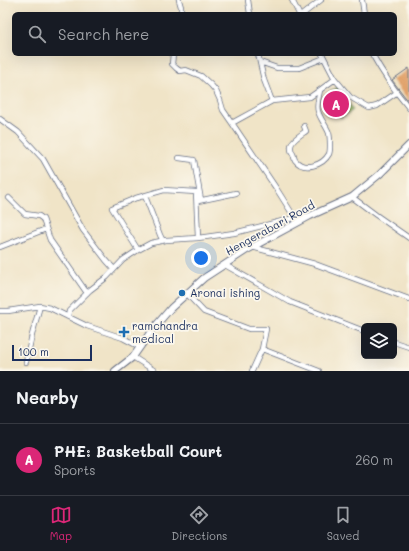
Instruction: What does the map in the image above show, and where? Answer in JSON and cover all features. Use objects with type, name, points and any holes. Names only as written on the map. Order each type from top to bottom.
[{"type":"main road","name":"Hengerabari Road","points":[[115,371],[133,357],[171,308],[204,278],[252,247],[310,216],[352,197],[380,174],[409,145]]},
{"type":"street","points":[[179,0],[181,12]]},
{"type":"street","points":[[248,0],[250,12]]},
{"type":"street","points":[[292,0],[298,12]]},
{"type":"street","points":[[306,12],[321,0]]},
{"type":"street","points":[[362,0],[364,12]]},
{"type":"street","points":[[174,56],[172,64],[176,68],[180,71],[186,70],[201,76],[216,91],[223,110],[276,188],[294,218]]},
{"type":"street","points":[[258,56],[264,80],[272,101]]},
{"type":"street","points":[[260,62],[277,68],[299,68],[323,56],[335,79],[350,97],[369,108],[377,106],[396,93]]},
{"type":"street","points":[[373,56],[396,93],[409,108]]},
{"type":"street","points":[[232,123],[272,101],[310,97],[335,79]]},
{"type":"street","points":[[304,126],[306,131],[292,143],[291,150],[296,161],[302,165],[316,165],[322,162],[330,154],[329,131],[317,110],[320,90]]},
{"type":"street","points":[[0,118],[18,132],[42,159],[83,230],[114,269]]},
{"type":"street","points":[[179,158],[194,160],[198,201],[198,238]]},
{"type":"street","points":[[138,250],[112,208],[136,198],[164,190],[196,192],[198,201]]},
{"type":"street","points":[[198,201],[236,193]]},
{"type":"street","points":[[145,196],[163,241]]},
{"type":"street","points":[[352,197],[409,238]]},
{"type":"street","points":[[8,198],[25,214],[39,216],[43,220],[50,240],[87,293]]},
{"type":"street","points":[[68,317],[69,311],[87,293],[107,277],[123,260],[138,250],[151,244],[163,241],[234,233],[294,218],[310,216]]},
{"type":"street","points":[[0,247],[46,229]]},
{"type":"street","points":[[252,247],[315,264],[409,299]]},
{"type":"street","points":[[225,264],[290,302],[361,330]]},
{"type":"street","points":[[187,294],[204,312],[249,329],[266,330],[262,349],[252,371]]},
{"type":"street","points":[[26,362],[40,306]]},
{"type":"street","points":[[0,311],[40,306],[50,308],[87,326],[123,338],[140,347]]},
{"type":"street","points":[[397,343],[409,347]]},
{"type":"street","points":[[262,349],[319,371]]},
{"type":"street","points":[[133,357],[155,371]]},
{"type":"green space","points":[[338,87],[353,110],[341,118],[326,95]]},
{"type":"building","points":[[409,68],[409,102],[392,80]]},
{"type":"place","name":"PHE: Basketball Court","points":[[336,104]]},
{"type":"place","name":"Aronai ishing","points":[[182,293]]},
{"type":"place","name":"ramchandra medical","points":[[124,332]]}]
